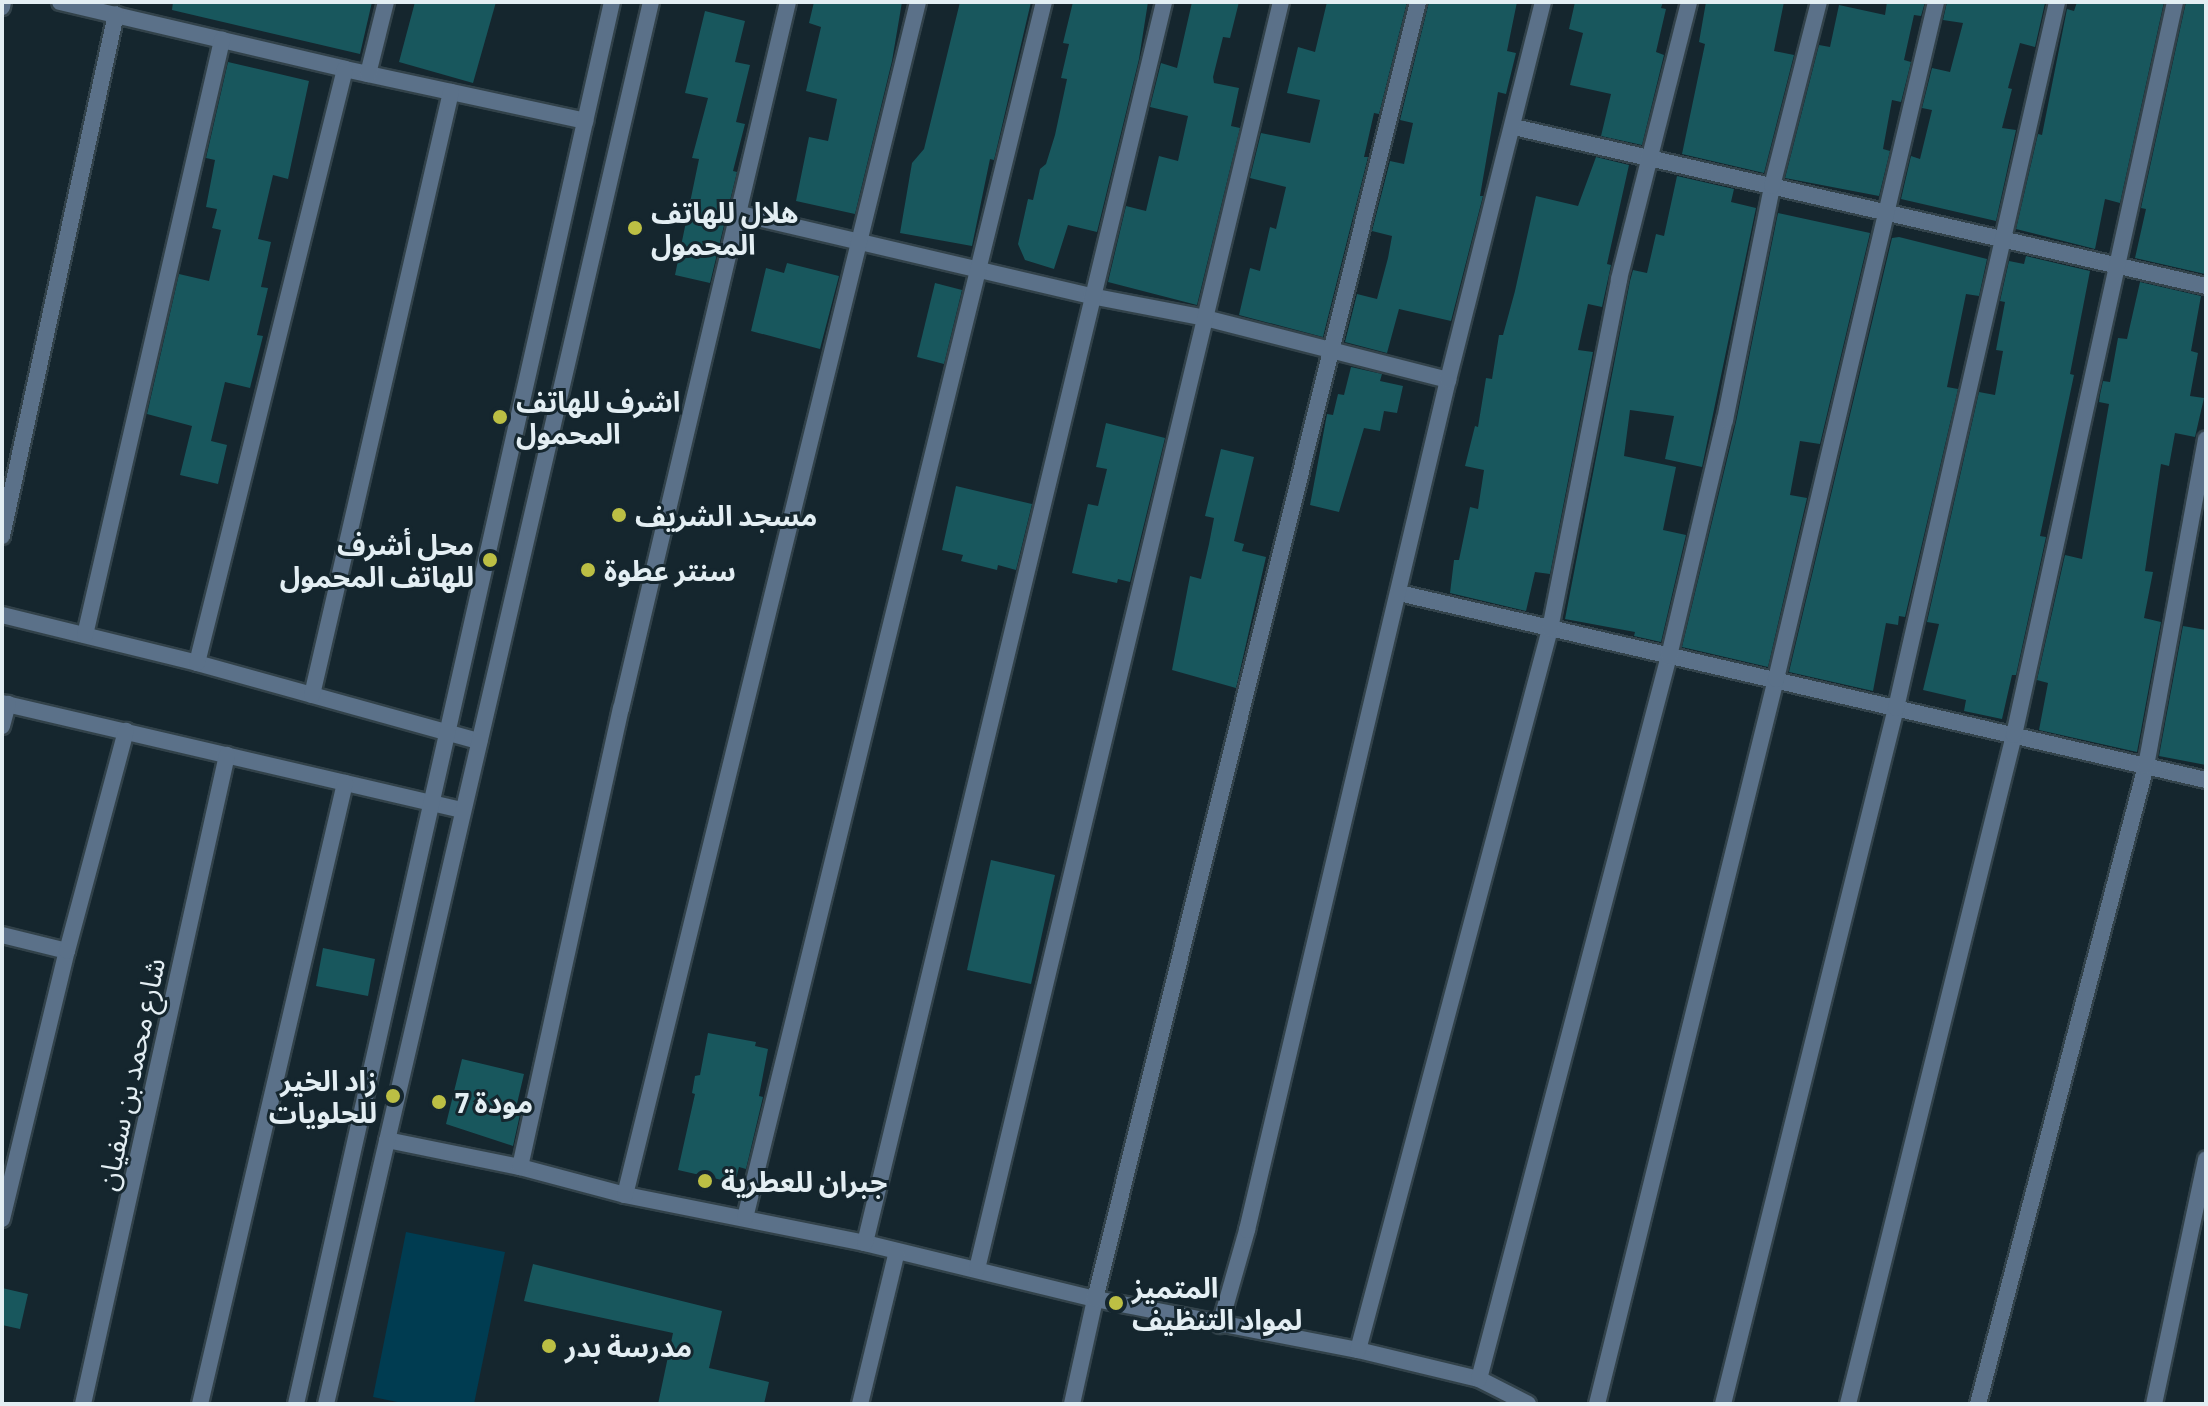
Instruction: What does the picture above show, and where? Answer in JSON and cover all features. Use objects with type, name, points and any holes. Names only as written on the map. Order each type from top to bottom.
[{"type":"street","points":[[60,2],[585,121]]},
{"type":"street","points":[[368,74],[386,2]]},
{"type":"street","points":[[296,1404],[612,2]]},
{"type":"street","points":[[326,1404],[651,2]]},
{"type":"street","points":[[520,1167],[621,709],[741,214],[788,2]]},
{"type":"street","points":[[625,1195],[918,2]]},
{"type":"street","points":[[745,1218],[1044,2]]},
{"type":"street","points":[[865,1243],[1164,2]]},
{"type":"street","points":[[977,1269],[1281,2]]},
{"type":"street","points":[[1072,1404],[1095,1299],[1418,2]]},
{"type":"street","points":[[1220,1325],[1254,1199],[1448,380],[1543,2]]},
{"type":"street","points":[[1358,1350],[1550,629],[1616,294],[1647,160],[1689,2]]},
{"type":"street","points":[[1479,1379],[1669,656],[1725,420],[1772,186],[1819,2]]},
{"type":"street","points":[[1597,1404],[1776,679],[1936,2]]},
{"type":"street","points":[[1723,1404],[1896,708],[2057,2]]},
{"type":"street","points":[[1848,1404],[2014,735],[2175,2]]},
{"type":"street","points":[[2,536],[116,14]]},
{"type":"street","points":[[85,635],[222,40]]},
{"type":"street","points":[[197,663],[345,69]]},
{"type":"street","points":[[312,695],[451,92]]},
{"type":"street","points":[[1514,127],[2206,286]]},
{"type":"street","points":[[741,214],[1091,296],[1205,318],[1448,380]]},
{"type":"street","points":[[1978,1404],[2146,766],[2206,439]]},
{"type":"street","points":[[1399,593],[2206,780]]},
{"type":"street","points":[[2,615],[197,663],[479,741]]},
{"type":"street","points":[[2,726],[5,704],[463,810]]},
{"type":"street","points":[[2,1219],[67,951],[126,731]]},
{"type":"street","name":"شارع محمد بن سفيان","points":[[83,1404],[227,755]]},
{"type":"street","points":[[200,1404],[345,783]]},
{"type":"street","points":[[2,935],[67,951]]},
{"type":"street","points":[[387,1140],[520,1167],[625,1195],[865,1243],[1095,1299],[1358,1350],[1479,1379],[1528,1404]]},
{"type":"street","points":[[2154,1404],[2206,1159]]},
{"type":"street","points":[[860,1404],[897,1251]]},
{"type":"shaded area","points":[[406,1232],[505,1252],[474,1404],[407,1404],[373,1397]]},
{"type":"building","points":[[173,2],[372,2],[360,54],[172,10]]},
{"type":"building","points":[[415,2],[496,2],[473,83],[399,62]]},
{"type":"building","points":[[814,2],[902,2],[892,61],[855,214],[796,201],[809,137],[828,141],[837,99],[806,91],[821,27],[809,23]]},
{"type":"building","points":[[960,2],[1031,2],[994,160],[990,159],[972,246],[900,233],[912,163],[924,149]]},
{"type":"building","points":[[1073,2],[1148,2],[1139,59],[1097,232],[1068,225],[1054,269],[1025,260],[1018,244],[1028,199],[1033,200],[1040,169],[1046,164],[1055,135],[1067,79],[1061,78],[1069,44],[1063,43]]},
{"type":"building","points":[[1192,2],[1239,2],[1230,38],[1223,37],[1213,77],[1214,83],[1239,88],[1231,126],[1240,128],[1197,305],[1108,282],[1126,206],[1146,211],[1159,156],[1178,161],[1188,116],[1150,107],[1161,63],[1177,68]]},
{"type":"building","points":[[1327,2],[1407,2],[1379,114],[1374,113],[1364,157],[1368,157],[1323,337],[1239,315],[1250,268],[1260,271],[1270,227],[1276,229],[1286,187],[1250,178],[1261,133],[1310,143],[1320,100],[1287,93],[1298,47],[1315,52]]},
{"type":"building","points":[[1429,2],[1517,2],[1507,51],[1516,53],[1506,94],[1498,92],[1480,196],[1483,196],[1451,321],[1399,309],[1387,353],[1345,342],[1357,294],[1377,299],[1388,258],[1392,236],[1372,231],[1390,161],[1404,164],[1413,123],[1400,120]]},
{"type":"building","points":[[1575,2],[1663,2],[1661,8],[1666,9],[1656,52],[1664,55],[1642,145],[1601,136],[1611,94],[1570,85],[1583,33],[1569,29]]},
{"type":"building","points":[[1706,2],[1784,2],[1774,51],[1794,55],[1764,173],[1682,154],[1705,44],[1699,42]]},
{"type":"building","points":[[1887,2],[1925,2],[1921,16],[1914,15],[1904,60],[1911,62],[1901,102],[1892,100],[1883,149],[1890,151],[1879,196],[1785,178],[1819,45],[1830,47],[1839,5],[1885,15]]},
{"type":"building","points":[[1947,2],[2045,3],[2035,47],[2020,43],[2008,88],[2012,89],[2002,128],[2016,130],[1996,221],[1901,199],[1911,156],[1920,159],[1932,110],[1922,108],[1932,68],[1950,72],[1963,23],[1943,20]]},
{"type":"building","points":[[2077,2],[2164,2],[2120,203],[2105,199],[2095,249],[2016,229],[2038,134],[2042,135],[2067,9],[2074,11]]},
{"type":"building","points":[[2186,2],[2206,2],[2205,274],[2135,258],[2146,209],[2141,208]]},
{"type":"building","points":[[705,11],[745,21],[735,62],[750,65],[736,122],[745,124],[733,171],[737,172],[710,283],[675,275],[699,159],[692,158],[708,98],[685,93]]},
{"type":"building","points":[[228,62],[309,81],[288,179],[273,175],[258,239],[271,242],[261,287],[268,288],[257,335],[263,336],[250,388],[225,382],[211,441],[227,445],[218,484],[180,475],[192,426],[147,414],[179,274],[209,281],[221,230],[212,228],[217,209],[206,207],[215,160],[206,158]]},
{"type":"building","points":[[1596,157],[1629,165],[1607,264],[1611,265],[1602,307],[1588,304],[1578,350],[1593,352],[1550,574],[1535,572],[1526,611],[1450,593],[1454,560],[1459,560],[1470,507],[1478,509],[1484,470],[1465,466],[1475,426],[1478,427],[1486,378],[1492,379],[1499,335],[1503,335],[1515,291],[1536,196],[1578,206]]},
{"type":"building","points":[[1677,176],[1734,189],[1731,202],[1756,208],[1702,467],[1665,459],[1674,416],[1630,410],[1624,456],[1676,467],[1663,530],[1686,535],[1661,642],[1634,636],[1635,632],[1565,619],[1630,281],[1633,270],[1647,273],[1656,234],[1664,236]]},
{"type":"building","points":[[1778,213],[1870,233],[1820,444],[1800,441],[1790,495],[1807,498],[1768,667],[1682,647],[1736,422]]},
{"type":"building","points":[[1899,237],[1987,259],[1979,296],[1966,294],[1947,387],[1958,389],[1905,617],[1899,616],[1898,625],[1886,623],[1873,691],[1789,672],[1892,238]]},
{"type":"building","points":[[2026,256],[2090,271],[2070,374],[2074,375],[2040,536],[2046,537],[2016,675],[2012,675],[2002,719],[1964,711],[1966,700],[1923,690],[1939,624],[1927,622],[1979,392],[1995,395],[2003,351],[1996,350],[2005,302],[2000,301],[2009,261],[2024,264]]},
{"type":"building","points":[[787,263],[839,276],[820,349],[751,331],[766,268],[784,273]]},
{"type":"building","points":[[2140,282],[2201,296],[2191,351],[2198,353],[2190,396],[2204,398],[2195,437],[2175,433],[2169,466],[2161,464],[2145,571],[2153,572],[2144,618],[2161,622],[2137,752],[2039,730],[2048,683],[2037,680],[2065,555],[2082,559],[2109,404],[2099,402],[2100,395],[2103,381],[2110,382],[2118,338],[2127,339]]},
{"type":"building","points":[[935,283],[962,290],[944,364],[917,357]]},
{"type":"building","points":[[1351,367],[1382,374],[1380,381],[1403,386],[1397,413],[1384,411],[1380,431],[1364,428],[1339,512],[1310,505],[1327,414],[1333,415],[1338,394],[1344,395]]},
{"type":"building","points":[[1106,423],[1165,438],[1130,582],[1118,579],[1117,583],[1072,573],[1088,504],[1098,506],[1107,469],[1096,467]]},
{"type":"building","points":[[1221,449],[1254,457],[1234,541],[1244,544],[1242,551],[1266,557],[1236,688],[1172,670],[1190,576],[1201,579],[1209,544],[1214,518],[1205,516]]},
{"type":"building","points":[[956,486],[1032,504],[1016,570],[998,565],[997,570],[961,561],[963,555],[942,550]]},
{"type":"building","points":[[2183,626],[2206,630],[2206,765],[2159,756]]},
{"type":"building","points":[[991,860],[1055,875],[1031,984],[967,970]]},
{"type":"building","points":[[323,948],[375,959],[368,996],[316,986]]},
{"type":"building","points":[[708,1033],[756,1042],[755,1046],[768,1049],[759,1096],[763,1097],[746,1169],[739,1167],[735,1183],[678,1170],[695,1094],[692,1093],[695,1076],[700,1075]]},
{"type":"building","points":[[462,1059],[524,1074],[516,1108],[521,1110],[513,1146],[446,1124]]},
{"type":"building","points":[[533,1264],[722,1311],[709,1368],[769,1382],[764,1404],[658,1404],[673,1333],[524,1301]]},
{"type":"building","points":[[2,1288],[28,1294],[20,1329],[2,1325]]},
{"type":"place","name":"هلال للهاتف المحمول","points":[[635,228]]},
{"type":"place","name":"اشرف للهاتف المحمول","points":[[500,417]]},
{"type":"place","name":"مسجد الشريف","points":[[619,515]]},
{"type":"place","name":"محل أشرف للهاتف المحمول","points":[[490,560]]},
{"type":"place","name":"سنتر عطوة","points":[[588,570]]},
{"type":"place","name":"زاد الخير للحلويات","points":[[393,1096]]},
{"type":"place","name":"مودة 7","points":[[439,1102]]},
{"type":"place","name":"جبران للعطرية","points":[[705,1181]]},
{"type":"place","name":"المتميز لمواد التنظيف","points":[[1116,1303]]},
{"type":"place","name":"مدرسة بدر","points":[[549,1346]]}]
